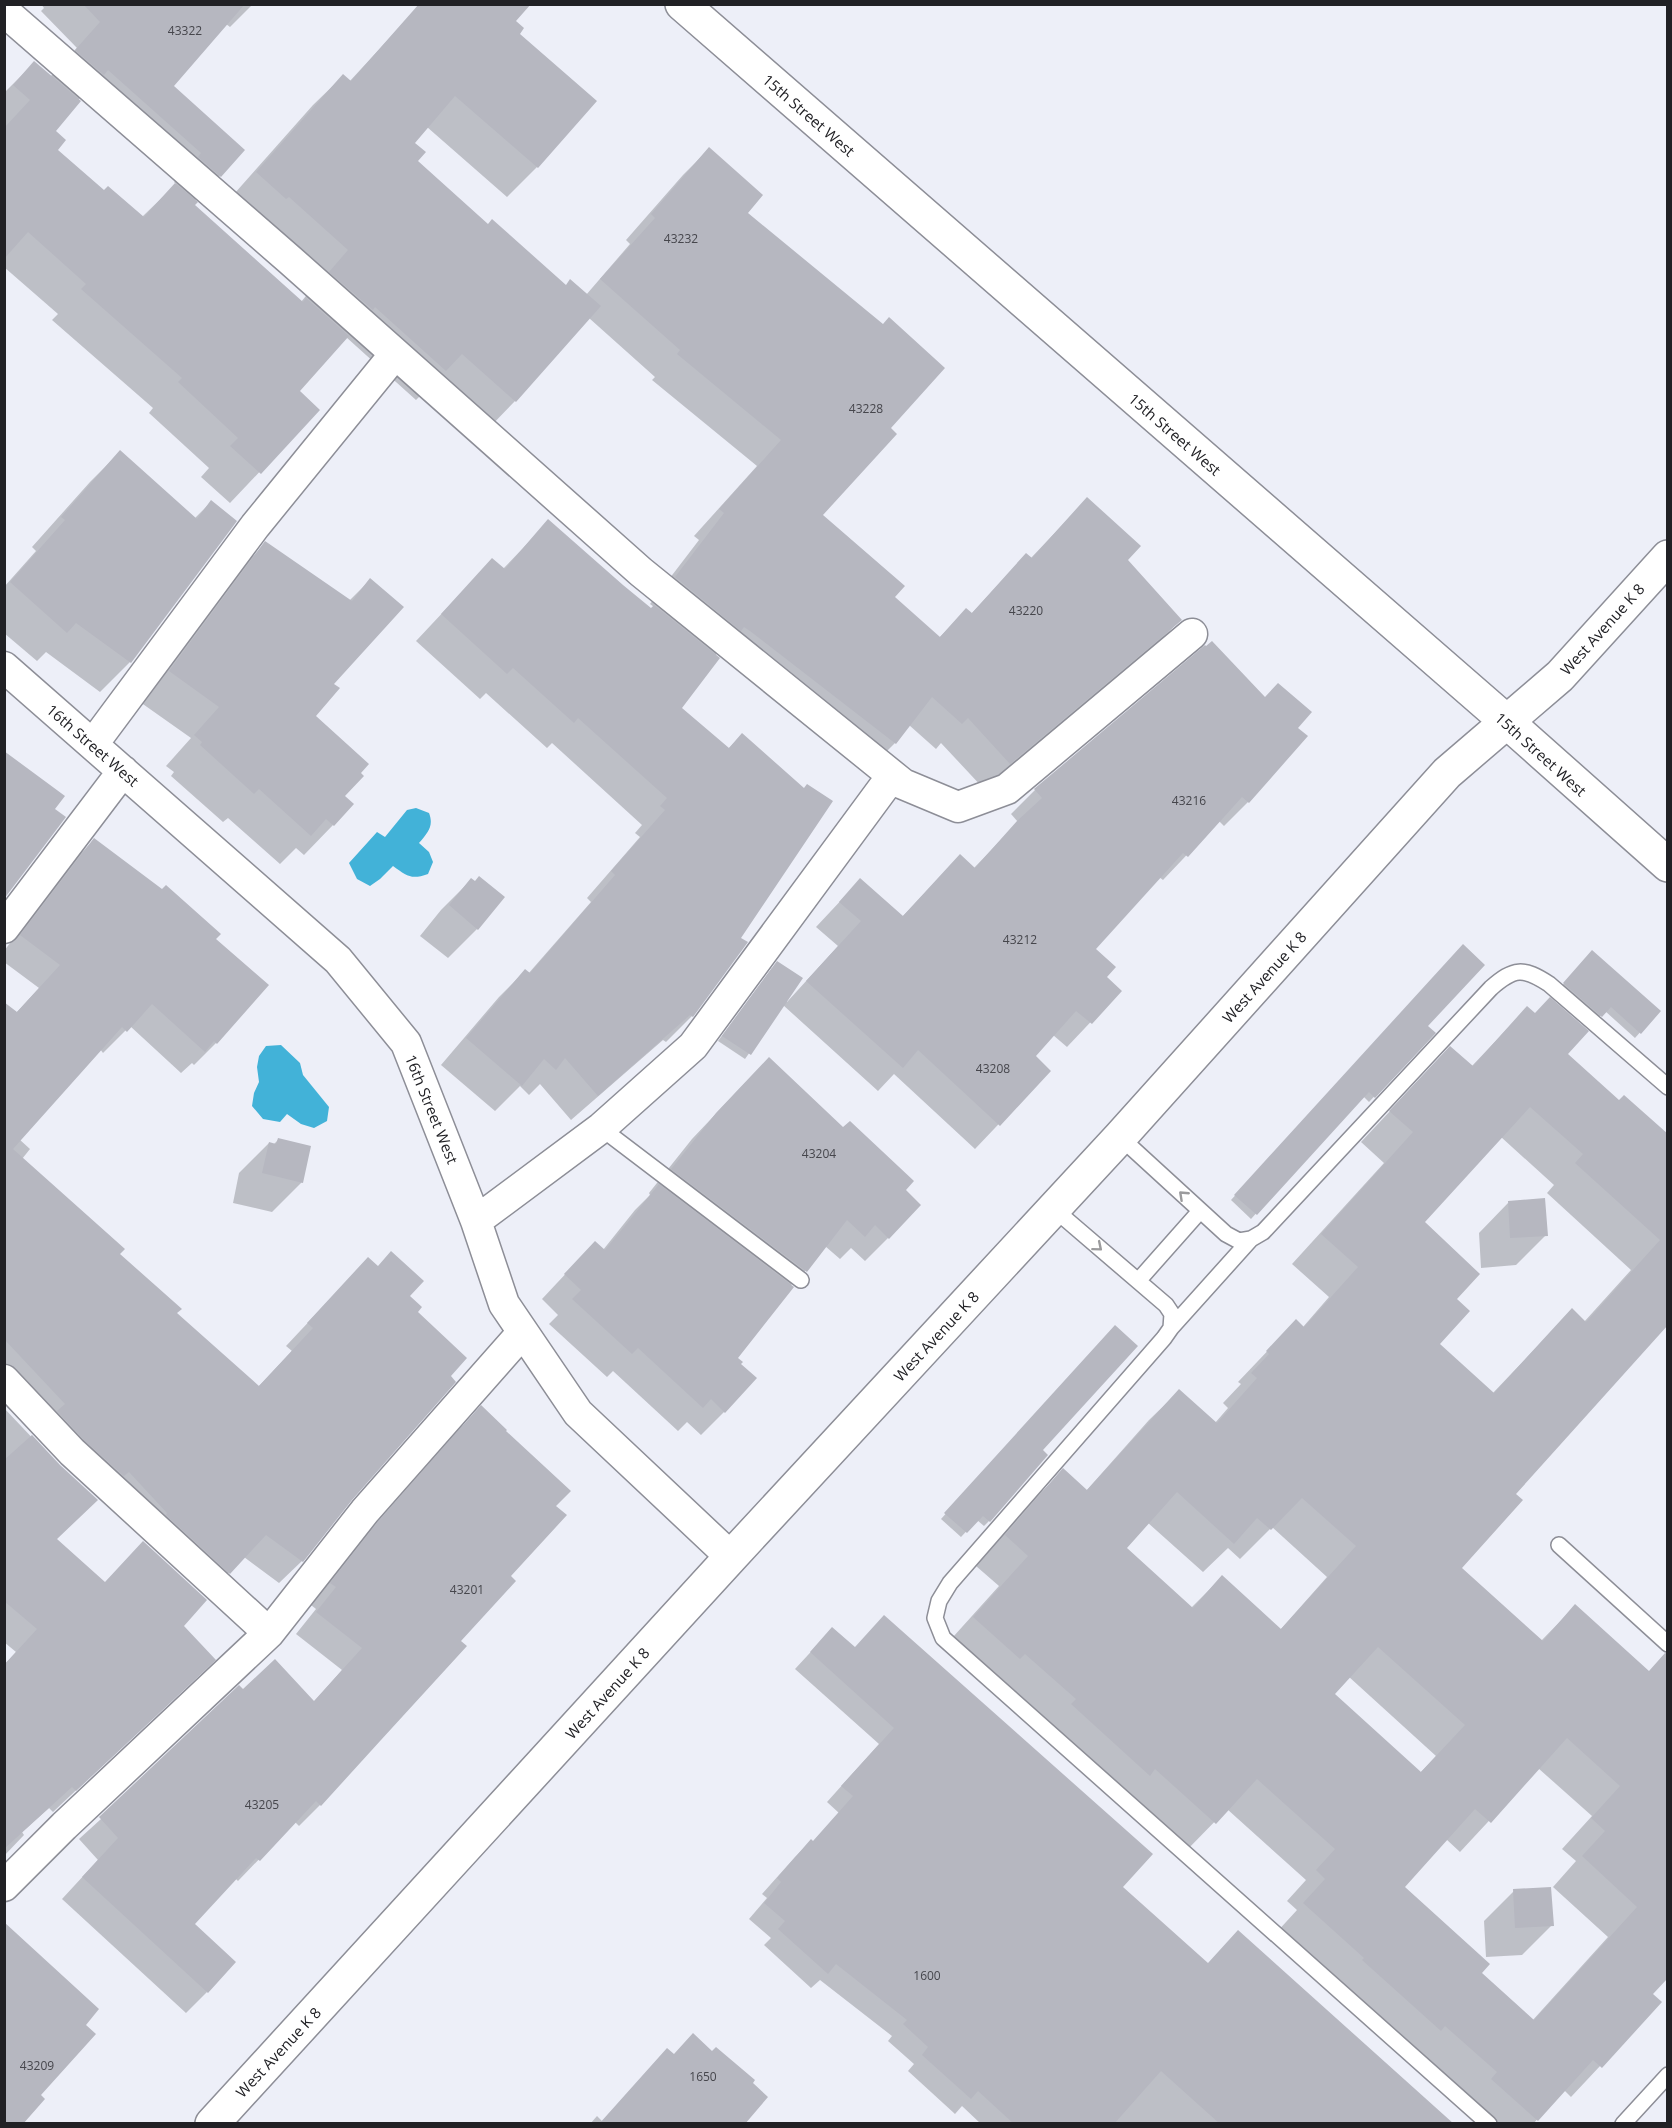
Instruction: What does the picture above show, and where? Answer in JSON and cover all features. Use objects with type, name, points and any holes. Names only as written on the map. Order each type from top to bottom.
[{"type":"street","points":[[10,4],[4,10],[641,572],[903,784],[958,807],[1007,789],[1192,634]]},
{"type":"street","name":"15th Street West","points":[[682,4],[1668,864]]},
{"type":"street","points":[[93,744],[255,526],[395,354]]},
{"type":"street","name":"West Avenue K 8","points":[[212,2124],[731,1557],[1120,1137],[1448,773],[1560,676],[1668,557]]},
{"type":"street","name":"16th Street West","points":[[4,667],[338,960],[406,1043],[476,1221],[504,1304],[578,1413],[731,1557]]},
{"type":"street","points":[[4,928],[123,771]]},
{"type":"street","points":[[476,1221],[601,1128],[693,1046],[892,776]]},
{"type":"street","points":[[4,1886],[64,1826],[269,1633],[365,1511],[523,1332]]},
{"type":"street","points":[[4,1380],[72,1452],[269,1633]]},
{"type":"lane","points":[[1489,2124],[943,1638],[935,1618],[939,1601],[950,1582],[1171,1328],[1251,1239],[1263,1232],[1505,975],[1522,971],[1534,974],[1549,984],[1668,1087]]},
{"type":"lane","points":[[601,1128],[801,1280]]},
{"type":"lane","points":[[1120,1137],[1226,1234],[1239,1241],[1251,1239]]},
{"type":"lane","points":[[1054,1209],[1166,1305],[1172,1314],[1171,1328]]},
{"type":"lane","points":[[1138,1281],[1200,1211]]},
{"type":"lane","points":[[1559,1545],[1668,1644]]},
{"type":"lane","points":[[1623,2124],[1668,2075]]},
{"type":"water","points":[[416,808],[429,813],[431,822],[419,843],[429,852],[433,862],[428,874],[417,877],[409,876],[393,866],[370,886],[357,879],[349,863],[377,832],[385,837],[407,810]]},
{"type":"water","points":[[281,1045],[300,1063],[303,1075],[329,1107],[327,1121],[314,1128],[301,1124],[287,1114],[280,1122],[263,1119],[252,1106],[259,1082],[257,1067],[259,1056],[266,1046]]},
{"type":"building","points":[[83,4],[245,4],[174,86],[245,150],[221,177],[198,157],[201,153],[108,70],[104,75],[75,50],[100,22]]},
{"type":"building","points":[[419,4],[531,4],[516,21],[524,28],[520,34],[597,101],[538,168],[455,96],[415,143],[426,152],[418,161],[488,224],[492,219],[566,285],[570,279],[601,306],[516,402],[462,354],[446,371],[375,307],[373,310],[329,272],[348,250],[289,197],[286,199],[256,172],[343,74],[351,81]]},
{"type":"building","points":[[34,61],[81,101],[56,131],[66,140],[58,150],[104,190],[108,186],[144,217],[175,183],[198,202],[195,205],[303,302],[306,298],[349,336],[300,391],[320,410],[261,474],[230,446],[238,438],[178,382],[182,378],[81,289],[86,284],[28,232],[4,259],[4,128],[30,100],[13,85]]},
{"type":"building","points":[[709,147],[763,195],[748,213],[883,324],[889,317],[945,368],[891,428],[897,434],[823,515],[905,586],[895,597],[940,637],[966,608],[972,613],[1026,553],[1032,558],[1087,497],[1141,546],[1128,560],[1182,620],[1010,764],[968,718],[962,724],[932,697],[896,744],[750,631],[744,627],[741,631],[675,577],[724,513],[719,509],[781,440],[677,354],[680,350],[600,279],[655,218],[651,214]]},
{"type":"building","points":[[120,450],[197,519],[211,500],[237,521],[131,663],[76,623],[67,633],[10,582],[65,520],[61,517]]},
{"type":"building","points":[[548,519],[651,608],[654,605],[720,658],[682,708],[729,748],[742,733],[804,788],[807,784],[833,801],[741,938],[748,942],[693,1017],[690,1015],[598,1096],[565,1058],[556,1070],[544,1059],[522,1086],[466,1038],[525,969],[530,973],[615,875],[611,871],[665,810],[660,806],[667,798],[578,718],[574,723],[513,668],[507,674],[441,614],[492,558],[505,569]]},
{"type":"building","points":[[265,541],[352,601],[370,578],[404,607],[334,684],[340,688],[316,716],[369,764],[361,773],[364,776],[345,796],[354,804],[334,826],[326,819],[311,836],[259,789],[254,794],[200,745],[202,742],[194,735],[219,707],[169,671]]},
{"type":"building","points":[[1212,641],[1265,697],[1278,683],[1312,712],[1298,728],[1308,736],[1249,803],[1242,797],[1188,857],[1183,853],[1096,949],[1116,967],[1107,977],[1122,991],[1092,1024],[1076,1011],[1036,1056],[1051,1071],[1000,1126],[918,1050],[903,1068],[806,981],[861,921],[839,902],[860,878],[903,916],[960,854],[975,868],[1017,821],[1042,798],[1034,789]]},
{"type":"building","points":[[4,751],[65,796],[55,809],[66,817],[4,899]]},
{"type":"building","points":[[94,838],[162,889],[166,885],[221,934],[216,939],[269,985],[217,1044],[214,1041],[205,1052],[152,1004],[127,1032],[122,1027],[13,1149],[125,1249],[120,1254],[182,1309],[177,1313],[259,1386],[313,1328],[307,1323],[368,1257],[378,1266],[391,1251],[424,1281],[410,1296],[422,1307],[418,1312],[467,1358],[451,1376],[456,1382],[352,1500],[303,1562],[266,1535],[230,1574],[166,1515],[167,1513],[129,1472],[124,1476],[84,1440],[57,1411],[65,1404],[4,1339],[4,1002],[17,1012],[60,965],[20,935]]},
{"type":"building","points":[[479,876],[505,897],[478,930],[449,905],[471,878],[475,881]]},
{"type":"building","points":[[1463,944],[1485,965],[1428,1026],[1436,1033],[1375,1098],[1369,1092],[1257,1215],[1234,1195]]},
{"type":"building","points":[[1592,950],[1661,1011],[1641,1034],[1611,1007],[1602,1017],[1563,983]]},
{"type":"building","points":[[777,961],[803,978],[751,1055],[722,1036]]},
{"type":"building","points":[[1550,997],[1589,1031],[1568,1054],[1619,1100],[1624,1095],[1668,1134],[1668,1325],[1516,1494],[1523,1500],[1462,1568],[1543,1641],[1575,1604],[1649,1671],[1665,1653],[1668,1654],[1668,1978],[1653,1994],[1662,2002],[1602,2068],[1593,2060],[1538,2121],[1491,2079],[1497,2072],[1445,2026],[1441,2031],[1303,1903],[1325,1879],[1316,1870],[1335,1849],[1257,1779],[1216,1824],[1155,1769],[1150,1776],[1071,1704],[1076,1699],[1025,1654],[1020,1659],[973,1617],[1028,1556],[1005,1535],[1063,1468],[1087,1490],[1179,1389],[1217,1423],[1257,1378],[1251,1373],[1269,1354],[1266,1351],[1296,1319],[1304,1327],[1358,1267],[1321,1234],[1413,1132],[1389,1111],[1450,1046],[1473,1066],[1527,1006],[1535,1013]],"holes":[[[1530,1107],[1583,1154],[1575,1163],[1660,1240],[1586,1322],[1572,1308],[1494,1393],[1440,1344],[1470,1311],[1457,1299],[1480,1274],[1425,1222]],[[1177,1492],[1234,1544],[1257,1518],[1271,1530],[1302,1498],[1356,1546],[1281,1629],[1222,1575],[1193,1608],[1127,1548]],[[1378,1647],[1465,1725],[1421,1772],[1335,1694]],[[1567,1738],[1620,1786],[1591,1818],[1605,1831],[1582,1856],[1637,1907],[1534,2020],[1482,1973],[1490,1964],[1405,1887],[1475,1809],[1491,1823]]]},
{"type":"building","points":[[769,1057],[843,1127],[850,1121],[914,1181],[906,1190],[921,1205],[889,1239],[875,1225],[865,1237],[847,1220],[807,1272],[671,1169],[716,1113]]},
{"type":"building","points":[[278,1138],[311,1146],[303,1183],[262,1173],[269,1142],[276,1144]]},
{"type":"building","points":[[659,1184],[794,1287],[738,1358],[743,1362],[741,1364],[757,1378],[725,1413],[711,1399],[703,1408],[638,1348],[632,1354],[572,1299],[581,1290],[564,1274],[595,1241],[605,1250]]},
{"type":"building","points":[[1545,1198],[1548,1236],[1510,1238],[1508,1201]]},
{"type":"building","points":[[1115,1325],[1138,1346],[1043,1450],[1048,1455],[990,1522],[983,1516],[967,1533],[944,1513]]},
{"type":"building","points":[[481,1405],[571,1491],[556,1506],[567,1515],[511,1576],[516,1581],[461,1641],[467,1646],[321,1806],[316,1801],[260,1861],[256,1858],[195,1924],[236,1962],[208,1993],[82,1877],[118,1838],[99,1817],[239,1685],[243,1689],[275,1659],[314,1701],[362,1648],[316,1612],[336,1587],[330,1583],[378,1522]]},
{"type":"building","points":[[32,1435],[98,1500],[57,1539],[105,1582],[143,1541],[207,1600],[184,1626],[216,1660],[76,1791],[72,1787],[4,1849],[4,1665],[37,1629],[4,1601],[4,1460]]},
{"type":"building","points":[[884,1615],[1153,1854],[1123,1887],[1208,1963],[1238,1930],[1454,2124],[1220,2124],[1161,2071],[1114,2124],[1014,2124],[978,2091],[971,2099],[922,2055],[928,2047],[903,2024],[907,2020],[836,1964],[828,1974],[778,1929],[785,1921],[764,1903],[781,1882],[777,1878],[853,1796],[841,1786],[894,1728],[810,1652],[832,1627],[855,1647]]},
{"type":"building","points":[[1551,1887],[1554,1926],[1515,1928],[1513,1889]]},
{"type":"building","points":[[4,1922],[99,2009],[86,2025],[96,2034],[41,2095],[45,2099],[23,2124],[4,2124]]},
{"type":"building","points":[[693,2033],[712,2051],[716,2047],[755,2080],[753,2083],[768,2097],[745,2124],[599,2124],[667,2048],[674,2054]]}]
